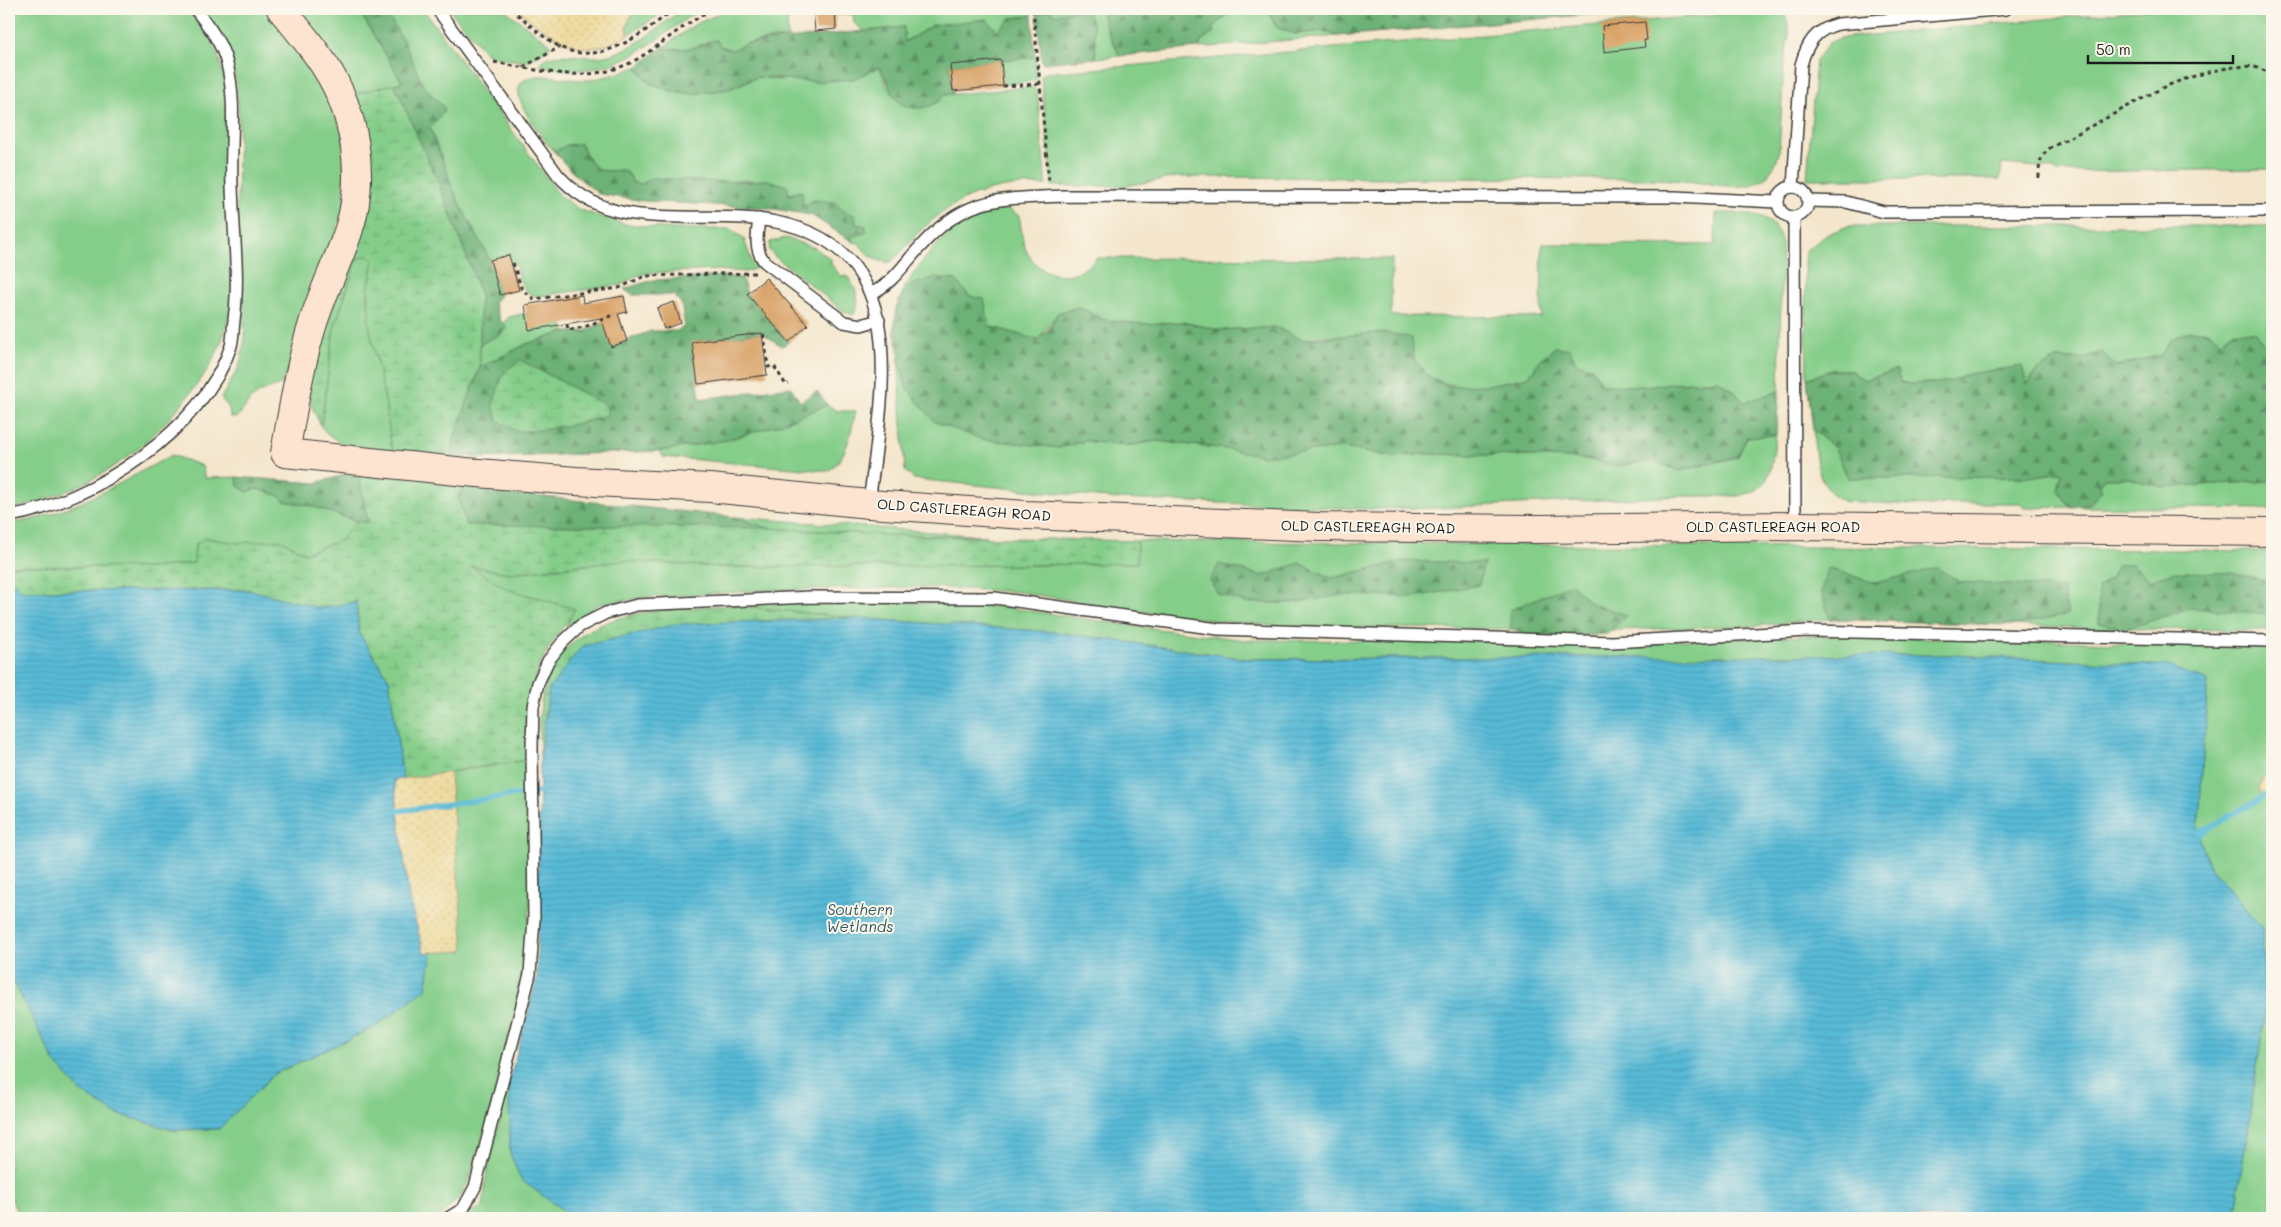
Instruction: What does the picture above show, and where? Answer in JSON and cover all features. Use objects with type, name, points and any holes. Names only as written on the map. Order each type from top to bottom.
[{"type":"street","name":"OLD CASTLEREAGH ROAD","points":[[281,9],[325,66],[340,95],[352,130],[357,176],[350,227],[322,296],[307,344],[285,453],[466,472],[576,481],[710,488],[870,504],[1026,515],[1320,527],[1538,529],[1796,526],[2272,532]]},
{"type":"lane","points":[[9,516],[42,509],[67,499],[122,470],[154,448],[186,419],[216,380],[231,345],[238,292],[232,184],[231,89],[227,63],[216,38],[195,9]]},
{"type":"lane","points":[[437,9],[558,175],[572,191],[584,199],[616,210],[645,215],[759,219],[795,227],[828,244],[853,265],[871,294],[879,320],[883,353],[883,383],[870,504]]},
{"type":"lane","points":[[1793,187],[1801,65],[1807,46],[1818,32],[1826,27],[1846,23],[2006,9]]},
{"type":"lane","points":[[1793,187],[1805,193],[1808,201],[1806,210],[1794,217],[1784,215],[1777,202],[1782,191],[1793,187]]},
{"type":"lane","points":[[871,294],[891,282],[928,237],[944,222],[986,202],[1051,197],[1675,197],[1777,202]]},
{"type":"lane","points":[[1808,201],[1846,202],[1878,210],[1899,212],[2272,211]]},
{"type":"lane","points":[[1794,217],[1796,526]]},
{"type":"lane","points":[[759,219],[757,248],[759,256],[765,262],[844,322],[861,325],[879,320]]},
{"type":"lane","points":[[448,1218],[463,1209],[475,1187],[530,974],[534,919],[533,706],[538,683],[548,661],[562,643],[580,626],[606,613],[637,605],[811,597],[995,598],[1227,629],[1612,642],[1808,632],[2272,641]]},
{"type":"path","points":[[511,9],[560,47],[588,53],[603,52],[638,36],[675,9]]},
{"type":"path","points":[[471,58],[572,75],[591,75],[611,70],[638,59],[688,23],[715,9]]},
{"type":"path","points":[[1033,9],[1051,197]]},
{"type":"path","points":[[2265,9],[2272,28]]},
{"type":"path","points":[[523,67],[560,47]]},
{"type":"path","points":[[2039,178],[2039,163],[2042,154],[2050,148],[2164,87],[2184,79],[2241,66],[2254,67],[2272,74]]},
{"type":"path","points":[[1003,86],[1040,84]]},
{"type":"path","points":[[513,264],[522,290],[531,298],[541,300],[620,288],[645,276],[745,275],[761,271]]},
{"type":"path","points":[[567,324],[568,330],[585,327],[615,314]]},
{"type":"path","points":[[764,334],[768,367],[774,366],[786,385],[788,384]]},
{"type":"green space","points":[[9,9],[188,9],[212,42],[219,58],[226,92],[226,180],[232,282],[229,315],[222,341],[204,375],[161,427],[123,460],[82,485],[35,503],[9,510]]},
{"type":"green space","points":[[204,9],[269,9],[318,71],[343,136],[345,205],[288,372],[280,385],[261,392],[251,399],[237,418],[230,417],[229,408],[221,398],[239,367],[245,339],[237,212],[239,117],[237,86],[230,59],[221,36]]},
{"type":"green space","points":[[294,9],[358,9],[402,82],[351,95]]},
{"type":"green space","points":[[358,9],[384,9],[404,42],[423,85],[445,109],[430,128],[458,201],[490,260],[500,295],[494,303],[500,320],[507,327],[501,334],[480,344],[480,293],[439,184],[394,84],[402,82]]},
{"type":"green space","points":[[384,9],[423,9],[560,196],[580,210],[624,224],[673,229],[730,229],[744,239],[752,262],[757,268],[745,272],[718,270],[649,273],[636,276],[621,285],[537,296],[527,292],[522,284],[515,263],[490,260],[458,201],[430,128],[444,109],[423,85],[404,42]]},
{"type":"green space","points":[[449,9],[504,9],[550,44],[549,48],[526,62],[494,57],[485,52]]},
{"type":"green space","points":[[634,9],[669,9],[628,35],[627,27]]},
{"type":"green space","points":[[683,9],[704,9],[635,53],[606,66],[575,70],[539,65],[549,57],[565,55],[597,57],[620,51],[643,39]]},
{"type":"green space","points":[[729,9],[794,9],[795,19],[787,21],[788,37],[747,43],[732,50],[707,41],[686,49],[662,48],[694,25]]},
{"type":"green space","points":[[835,9],[1031,9],[1032,16],[1011,18],[997,31],[933,25],[904,42],[904,27],[864,31],[854,23],[853,14],[835,15]]},
{"type":"green space","points":[[1036,9],[1076,9],[1056,15],[1048,10],[1037,15]]},
{"type":"green space","points":[[1076,9],[1087,9],[1094,28],[1096,58],[1042,63],[1037,15],[1048,10],[1056,15]]},
{"type":"green space","points":[[1087,9],[1112,9],[1101,11],[1108,32],[1120,56],[1096,58],[1094,28]]},
{"type":"green space","points":[[1112,9],[1156,9],[1158,12],[1166,9],[1228,9],[1225,17],[1212,28],[1214,32],[1202,40],[1198,48],[1120,56],[1108,32],[1101,11]]},
{"type":"green space","points":[[1228,9],[1267,9],[1276,27],[1295,34],[1323,31],[1338,36],[1198,48],[1202,40],[1214,32],[1212,28],[1225,17]]},
{"type":"green space","points":[[1267,9],[1655,9],[1338,36],[1323,31],[1295,34],[1276,27]]},
{"type":"green space","points":[[2153,9],[2272,9],[2272,169],[2058,172],[2051,168],[2002,164],[2000,179],[1807,179],[1816,60],[1829,43],[1840,38]]},
{"type":"green space","points":[[1771,10],[1784,14],[1789,34],[1784,62],[1779,153],[1774,167],[1767,176],[1759,182],[1749,185],[1726,186],[1658,179],[1177,177],[1125,186],[1052,186],[1041,76],[1046,73]]},
{"type":"green space","points":[[1032,16],[1035,57],[950,65],[953,94],[944,95],[934,104],[920,108],[902,105],[897,100],[879,67],[853,79],[817,82],[757,77],[729,89],[693,94],[671,91],[650,83],[637,67],[662,48],[690,48],[714,40],[717,40],[721,47],[732,50],[747,43],[904,27],[905,42],[933,25],[987,19],[997,31],[1011,18]]},
{"type":"green space","points":[[1035,57],[1037,78],[1034,81],[1003,85],[1001,60]]},
{"type":"green space","points":[[637,67],[650,84],[693,94],[729,89],[757,77],[781,80],[872,71],[880,67],[887,87],[944,95],[1033,87],[1037,91],[1046,185],[1009,186],[961,201],[946,210],[917,234],[891,262],[886,262],[877,260],[869,255],[859,243],[853,242],[850,235],[856,224],[855,216],[814,200],[803,207],[768,180],[720,182],[652,178],[642,184],[633,183],[629,174],[622,170],[606,171],[592,164],[581,144],[567,145],[556,151],[550,147],[522,105],[519,94],[520,85],[527,78],[542,76],[588,80]]},
{"type":"green space","points":[[394,84],[439,184],[480,293],[480,367],[454,438],[447,483],[462,485],[458,498],[466,525],[768,528],[884,535],[1137,541],[1137,563],[721,567],[623,561],[509,573],[470,566],[507,589],[575,609],[553,640],[536,676],[531,704],[527,760],[403,779],[389,679],[359,633],[356,602],[319,608],[249,590],[23,591],[9,579],[9,566],[153,568],[194,563],[195,545],[205,538],[237,543],[281,540],[305,553],[339,541],[358,522],[368,522],[359,475],[379,477],[392,450],[385,400],[369,325],[368,291],[374,260],[366,255],[357,259],[334,328],[321,426],[309,400],[309,387],[318,349],[353,252],[351,95]]},
{"type":"green space","points":[[581,144],[595,167],[605,171],[622,170],[629,174],[633,183],[642,184],[652,178],[720,182],[768,180],[787,186],[789,194],[802,191],[803,206],[814,200],[835,202],[842,210],[855,216],[856,224],[866,226],[866,232],[857,236],[851,235],[853,242],[811,215],[768,208],[643,201],[599,194],[574,174],[550,147],[556,151],[567,145]]},
{"type":"green space","points":[[999,209],[1009,209],[1019,216],[1024,245],[1034,263],[1051,273],[1061,275],[1080,271],[1089,266],[1096,258],[1392,259],[1391,316],[1541,317],[1542,244],[1715,245],[1716,213],[1756,215],[1765,218],[1772,224],[1778,232],[1782,243],[1779,391],[1744,403],[1733,390],[1717,380],[1642,386],[1602,385],[1591,367],[1541,359],[1529,377],[1483,385],[1451,385],[1437,381],[1425,373],[1413,355],[1411,338],[1323,336],[1302,340],[1275,327],[1220,330],[1182,322],[1142,324],[1104,320],[1079,307],[1058,313],[1038,340],[989,326],[984,300],[969,296],[956,280],[905,287],[933,249],[956,228],[969,220]]},
{"type":"green space","points":[[1848,226],[2272,226],[2272,356],[2255,332],[2221,341],[2171,339],[2161,355],[2116,366],[2102,352],[2080,359],[2056,359],[2038,370],[2026,385],[2022,366],[1969,374],[1949,382],[1910,384],[1900,382],[1897,370],[1864,380],[1850,370],[1831,370],[1807,379],[1805,251],[1828,234]]},
{"type":"green space","points":[[786,238],[815,248],[831,259],[831,264],[841,276],[847,276],[853,285],[858,300],[853,315],[842,310],[773,255],[769,250],[770,242]]},
{"type":"green space","points":[[366,255],[374,260],[368,291],[369,325],[385,400],[392,451],[344,444],[335,440],[321,426],[334,328],[357,259]]},
{"type":"green space","points":[[724,276],[742,278],[747,294],[789,342],[782,346],[762,333],[693,342],[700,399],[791,387],[800,402],[817,391],[827,405],[780,424],[727,440],[660,451],[479,458],[451,456],[454,438],[480,367],[527,344],[565,332],[585,331],[618,316],[622,324],[605,329],[611,346],[651,331],[677,331],[685,326],[681,303],[674,295],[632,295],[624,289],[653,280]],"holes":[[[520,360],[607,406],[607,415],[553,428]]]},
{"type":"green space","points":[[933,278],[956,280],[969,296],[984,299],[989,326],[1037,340],[1048,330],[1058,313],[1079,307],[1104,320],[1142,324],[1182,322],[1220,330],[1275,327],[1302,340],[1383,332],[1412,338],[1414,359],[1427,375],[1449,386],[1489,385],[1528,377],[1541,359],[1555,347],[1570,349],[1576,363],[1591,367],[1602,385],[1642,386],[1717,380],[1733,390],[1744,403],[1779,391],[1776,435],[1747,437],[1738,456],[1679,471],[1654,461],[1614,466],[1588,459],[1528,456],[1423,454],[1394,457],[1344,448],[1263,456],[1227,449],[1157,441],[1126,446],[1086,441],[1059,448],[981,439],[935,422],[906,387],[894,330],[896,308],[905,287]]},
{"type":"green space","points":[[527,313],[563,324],[565,332],[527,344],[480,367],[480,344],[501,334],[507,327],[503,323],[509,317]]},
{"type":"green space","points":[[2190,331],[2208,331],[2221,341],[2232,331],[2256,332],[2272,356],[2272,481],[2162,487],[2127,478],[2104,478],[2099,485],[2102,490],[2092,501],[2085,505],[2070,507],[2058,490],[2062,472],[2028,477],[1848,478],[1835,448],[1813,430],[1807,379],[1831,370],[1850,370],[1864,380],[1897,370],[1900,382],[1910,384],[1949,382],[1969,374],[2022,366],[2027,384],[2038,370],[2056,359],[2080,359],[2102,352],[2116,366],[2161,355],[2171,339]]},
{"type":"green space","points":[[898,358],[906,387],[981,439],[1059,448],[1086,441],[1126,446],[1157,441],[1227,449],[1316,450],[1344,448],[1394,457],[1423,454],[1588,459],[1614,466],[1654,461],[1679,471],[1738,457],[1747,437],[1776,435],[1771,469],[1765,483],[1754,492],[1738,496],[1682,496],[1437,508],[1372,509],[1118,499],[914,479],[905,471]]},
{"type":"green space","points":[[520,360],[607,406],[607,415],[574,424],[524,431],[515,430],[498,421],[493,404],[504,372]]},
{"type":"green space","points":[[827,405],[838,411],[856,411],[844,452],[835,466],[828,471],[663,457],[660,451],[727,440],[780,424]]},
{"type":"green space","points":[[1813,430],[1835,448],[1848,478],[2028,477],[2062,472],[2058,490],[2070,507],[2025,508],[2020,503],[1948,503],[1931,506],[1843,501],[1827,488],[1822,479],[1816,461]]},
{"type":"green space","points":[[172,455],[202,466],[205,478],[237,477],[238,486],[247,492],[256,489],[278,495],[284,501],[312,506],[358,522],[339,541],[305,553],[281,540],[237,543],[206,538],[195,545],[195,563],[153,568],[9,566],[9,523],[30,520],[72,506],[113,487]]},
{"type":"green space","points":[[347,474],[359,475],[368,522],[358,522],[312,506],[284,501],[278,495],[256,489],[247,492],[238,486],[237,477],[316,483]]},
{"type":"green space","points":[[2127,477],[2162,487],[2272,481],[2272,509],[2082,507],[2093,502],[2104,478]]},
{"type":"green space","points":[[462,485],[488,491],[735,517],[768,528],[466,525],[458,498]]},
{"type":"green space","points":[[735,517],[986,536],[884,535],[768,528]]},
{"type":"green space","points":[[1137,541],[2272,551],[2272,630],[2126,629],[1830,619],[1752,626],[1612,630],[1293,627],[1228,622],[1129,610],[1019,592],[928,587],[768,590],[640,598],[599,604],[566,627],[574,609],[507,589],[468,566],[509,573],[623,561],[721,567],[1136,563]]},
{"type":"green space","points":[[1403,561],[1484,563],[1479,585],[1414,597],[1343,595],[1292,603],[1246,603],[1218,594],[1210,580],[1219,564],[1262,576],[1299,563],[1332,578]]},
{"type":"green space","points":[[2133,564],[2149,580],[2175,572],[2231,573],[2272,581],[2272,614],[2190,608],[2126,629],[2099,623],[2098,588],[2112,577],[2118,565]]},
{"type":"green space","points":[[1828,568],[1875,583],[1937,568],[1960,582],[2062,588],[2068,614],[2016,625],[1830,619],[1821,591]]},
{"type":"green space","points":[[1571,584],[1592,604],[1627,615],[1608,634],[1532,639],[1511,628],[1510,610]]},
{"type":"green space","points":[[881,601],[1004,607],[1246,640],[1632,642],[1805,636],[2005,639],[2272,649],[2272,1218],[2234,1218],[2265,1013],[2262,928],[2211,869],[2198,834],[2207,681],[2168,666],[1950,655],[1248,659],[1054,632],[854,618],[728,605]]},
{"type":"green space","points":[[728,605],[854,618],[678,624],[549,689],[540,757],[540,711],[548,677],[563,652],[584,634],[609,622],[637,614]]},
{"type":"green space","points":[[527,760],[530,902],[526,969],[486,1127],[469,1180],[460,1197],[438,1218],[20,1218],[9,1195],[9,972],[54,1061],[114,1113],[173,1130],[219,1129],[274,1074],[375,1027],[426,989],[432,952],[463,951],[450,772]]},
{"type":"green space","points":[[509,1082],[510,1153],[521,1180],[574,1218],[454,1218],[483,1207],[486,1176]]},
{"type":"sand","points":[[516,9],[634,9],[627,26],[628,35],[611,43],[596,47],[582,47],[556,37]]},
{"type":"sand","points":[[450,772],[464,951],[424,953],[409,898],[394,780]]},
{"type":"sand","points":[[2272,772],[2272,801],[2259,791],[2263,777]]},
{"type":"water","points":[[9,579],[23,591],[250,590],[319,608],[356,602],[359,633],[389,679],[403,779],[394,780],[409,898],[424,953],[432,952],[426,989],[375,1027],[274,1074],[219,1129],[173,1130],[114,1113],[81,1092],[54,1061],[9,972]]},
{"type":"water","name":"Southern Wetlands","points":[[854,618],[1054,632],[1248,659],[1950,655],[2168,666],[2208,681],[2198,834],[2211,869],[2262,928],[2265,1013],[2234,1218],[574,1218],[521,1180],[510,1153],[509,1082],[537,978],[540,757],[549,689],[582,646],[678,624]]},
{"type":"building","points":[[813,9],[835,9],[836,29],[815,31]]},
{"type":"building","points":[[1645,22],[1647,40],[1644,40],[1645,47],[1604,52],[1602,26]]},
{"type":"building","points":[[1001,60],[1003,86],[953,91],[950,65]]},
{"type":"building","points":[[509,255],[519,290],[500,295],[490,260]]},
{"type":"building","points":[[766,278],[808,325],[789,342],[747,294]]},
{"type":"building","points":[[582,295],[583,303],[624,296],[627,312],[618,314],[627,341],[611,347],[601,318],[529,330],[525,305]]},
{"type":"building","points":[[674,302],[681,323],[664,329],[657,308]]},
{"type":"building","points":[[762,333],[767,375],[698,384],[692,342]]},
{"type":"waterway","points":[[398,811],[539,792]]},
{"type":"waterway","points":[[2198,834],[2272,792]]}]
